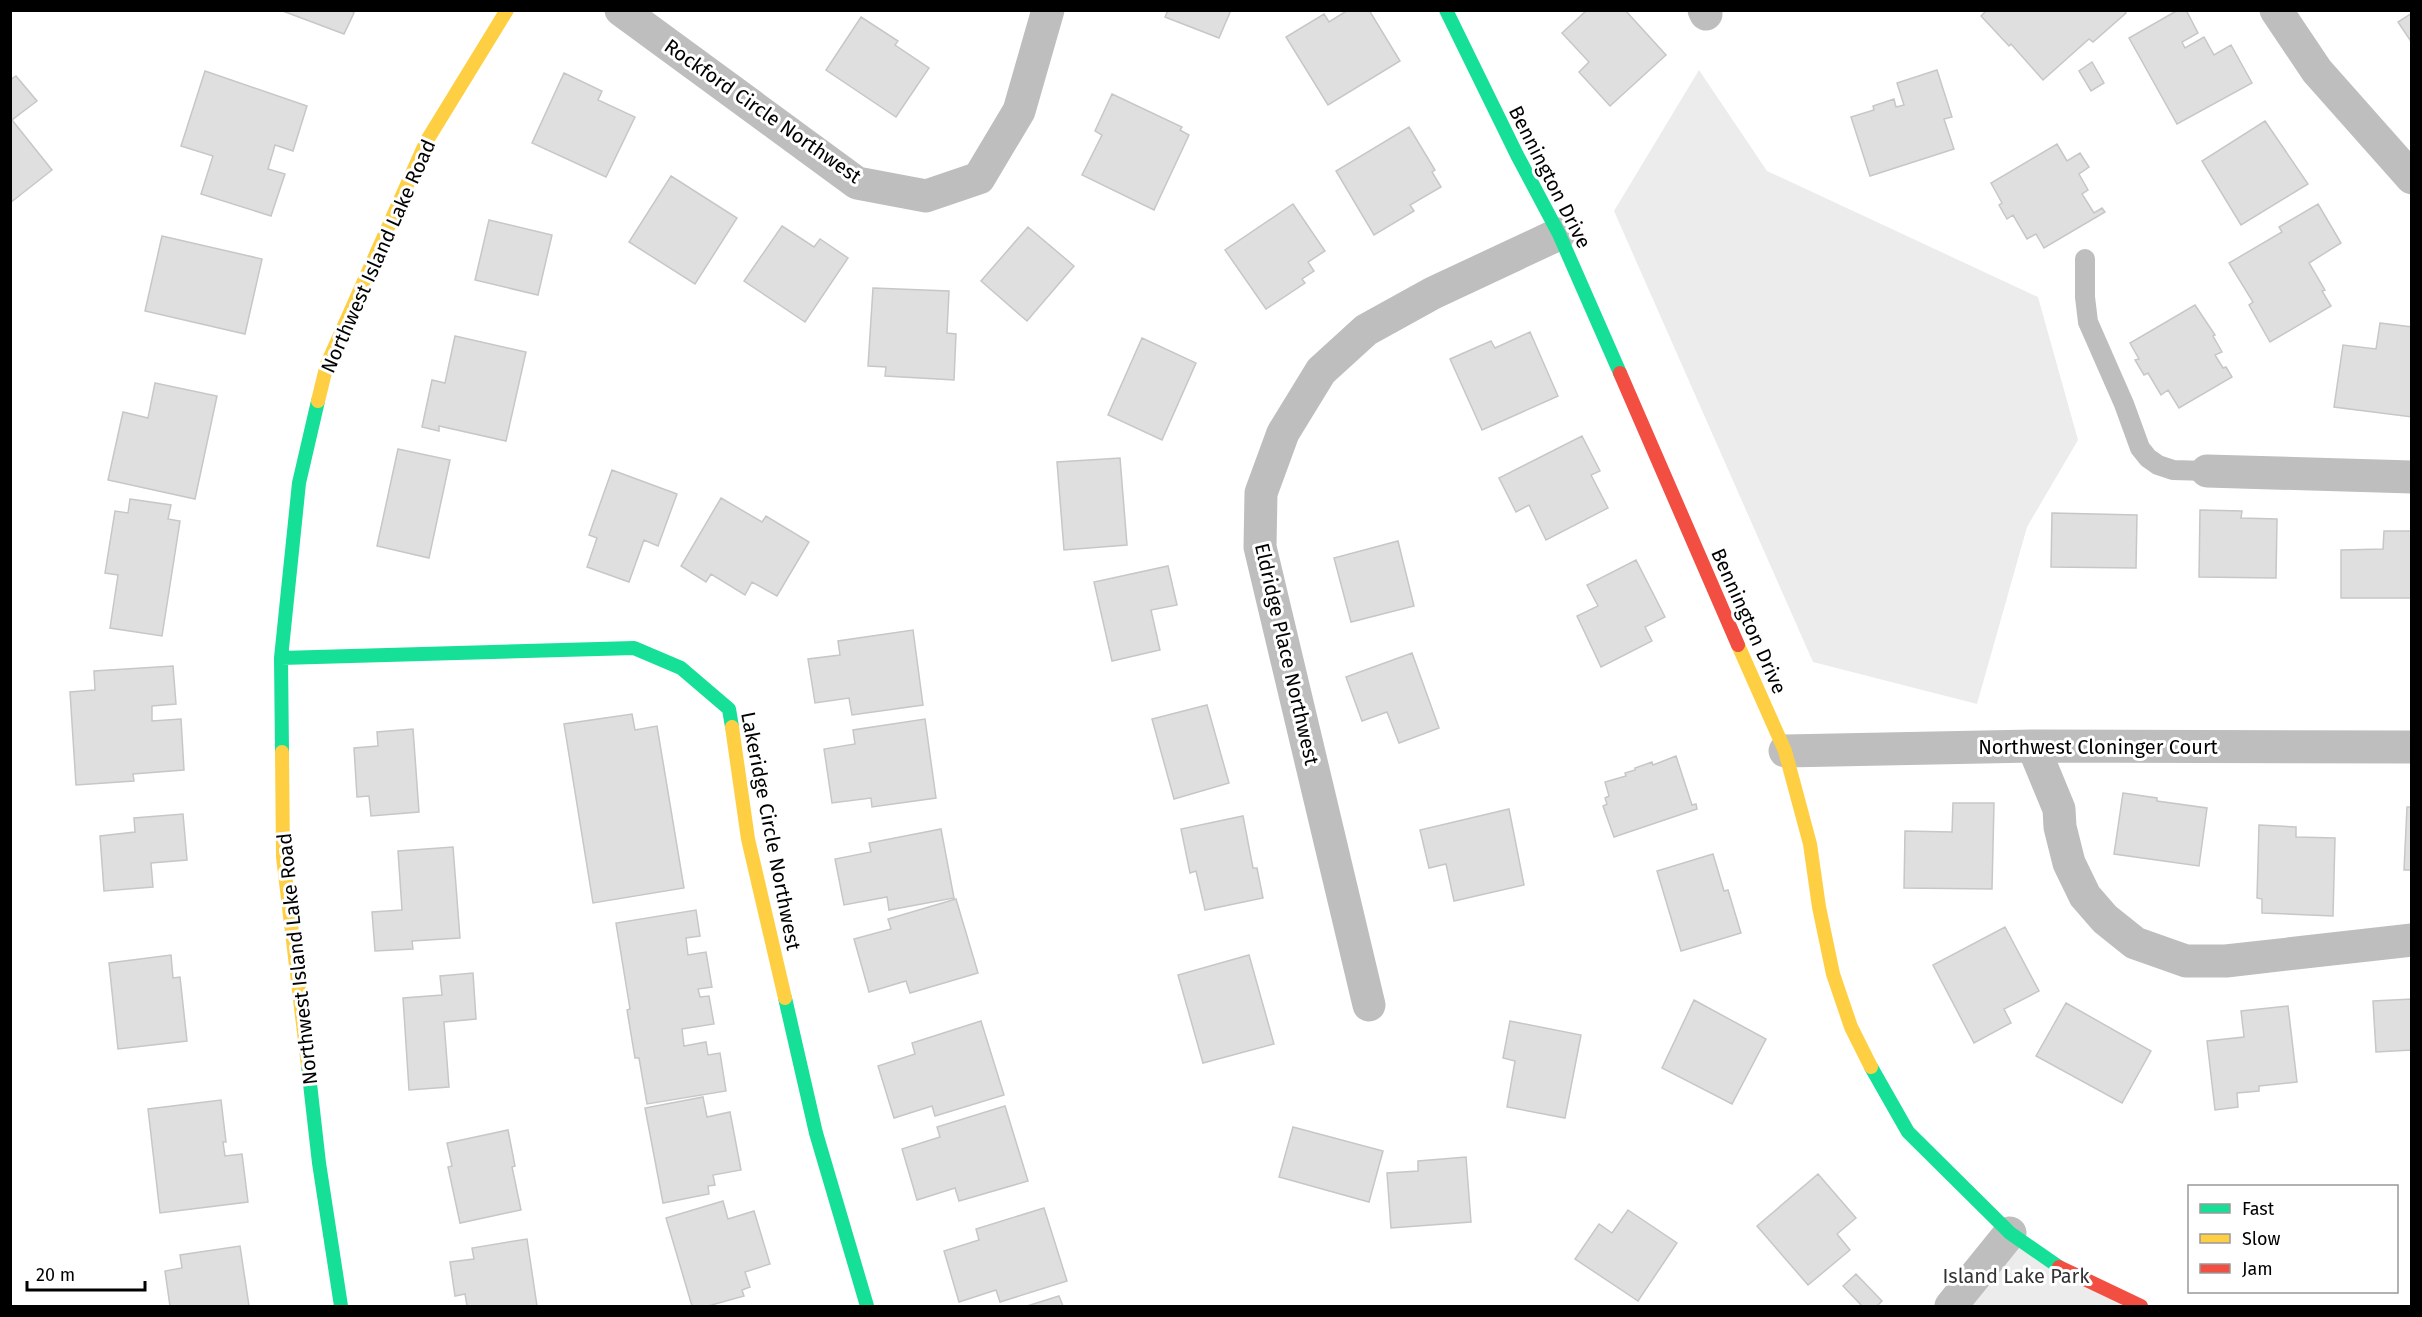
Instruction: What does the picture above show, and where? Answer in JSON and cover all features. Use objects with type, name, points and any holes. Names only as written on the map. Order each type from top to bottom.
[{"type":"street","name":"Northwest Island Lake Road","points":[[341,1306],[319,1162],[283,857],[281,658],[299,483],[327,364],[426,142],[507,10]]},
{"type":"street","name":"Rockford Circle Northwest","points":[[621,10],[857,183],[926,196],[979,178],[1019,111],[1048,10]]},
{"type":"street","name":"Bennington Drive","points":[[1446,10],[1517,155],[1559,234],[1785,751],[1810,844],[1819,908],[1833,974],[1851,1027],[1882,1089],[1908,1132],[2010,1233]]},
{"type":"street","points":[[2276,10],[2318,71],[2412,178]]},
{"type":"street","name":"Eldridge Place Northwest","points":[[1369,1005],[1260,547],[1261,494],[1283,433],[1322,371],[1366,330],[1433,293],[1559,234]]},
{"type":"street","points":[[2207,471],[2412,477]]},
{"type":"street","name":"Lakeridge Circle Northwest","points":[[281,658],[634,648],[681,668],[729,709],[748,840],[816,1133],[867,1306]]},
{"type":"street","points":[[2033,746],[2059,809],[2060,826],[2069,862],[2085,896],[2105,919],[2135,943],[2186,961],[2226,961],[2412,940]]},
{"type":"street","name":"Northwest Cloninger Court","points":[[1785,751],[2033,746],[2412,747]]},
{"type":"street","points":[[1951,1306],[2010,1233],[2055,1265],[2141,1306]]},
{"type":"lane","points":[[2085,259],[2085,297],[2088,322],[2140,448],[2158,465],[2173,470],[2207,471]]},
{"type":"green space","points":[[1699,70],[1767,171],[2038,297],[2078,440],[2027,527],[1977,704],[1813,662],[1614,211]]},
{"type":"green space","name":"Island Lake Park","points":[[2010,1233],[2141,1306],[1951,1306]]},
{"type":"building","points":[[280,10],[351,10],[354,13],[344,34]]},
{"type":"building","points":[[1168,10],[1231,10],[1219,38],[1165,17]]},
{"type":"building","points":[[1348,10],[1369,10],[1400,61],[1328,105],[1286,37],[1324,14],[1329,22]]},
{"type":"building","points":[[1587,10],[1625,10],[1666,55],[1610,106],[1579,72],[1589,62],[1562,33]]},
{"type":"building","points":[[1987,10],[2124,10],[2126,13],[2093,42],[2089,39],[2043,80],[2011,44],[2009,46],[1981,16]]},
{"type":"building","points":[[2178,10],[2186,10],[2198,33],[2182,42],[2185,48],[2204,37],[2214,55],[2231,45],[2252,83],[2177,124],[2129,38]]},
{"type":"building","points":[[2412,13],[2412,43],[2398,22]]},
{"type":"building","points":[[861,17],[898,41],[895,45],[929,68],[896,117],[826,70]]},
{"type":"building","points":[[2092,62],[2104,83],[2091,91],[2079,71]]},
{"type":"building","points":[[1937,70],[1952,117],[1944,119],[1954,149],[1870,176],[1851,117],[1874,110],[1873,106],[1894,99],[1896,107],[1904,105],[1897,83]]},
{"type":"building","points":[[205,71],[307,106],[293,151],[275,145],[268,169],[285,174],[271,216],[201,194],[213,156],[181,146]]},
{"type":"building","points":[[564,73],[602,91],[598,100],[635,117],[606,177],[532,143]]},
{"type":"building","points":[[16,76],[37,101],[12,120],[52,170],[10,203],[10,80]]},
{"type":"building","points":[[1112,94],[1182,127],[1180,130],[1189,135],[1154,210],[1082,175],[1102,135],[1095,131]]},
{"type":"building","points":[[2265,121],[2308,184],[2241,225],[2202,161]]},
{"type":"building","points":[[1409,127],[1435,170],[1432,172],[1441,187],[1410,205],[1414,211],[1374,235],[1336,171]]},
{"type":"building","points":[[2057,144],[2067,161],[2080,153],[2089,167],[2079,174],[2088,190],[2082,194],[2094,213],[2102,208],[2105,212],[2044,248],[2036,234],[2027,239],[2013,215],[2007,219],[1999,205],[2002,203],[1991,183]]},
{"type":"building","points":[[671,176],[737,218],[695,284],[629,242]]},
{"type":"building","points":[[1293,204],[1325,251],[1308,262],[1314,271],[1302,279],[1305,283],[1266,309],[1225,250]]},
{"type":"building","points":[[2318,204],[2341,243],[2309,263],[2325,290],[2322,291],[2331,306],[2270,342],[2249,305],[2253,302],[2229,263],[2282,232],[2279,227]]},
{"type":"building","points":[[489,220],[552,235],[538,295],[475,280]]},
{"type":"building","points":[[782,226],[814,247],[820,239],[848,258],[805,322],[744,281]]},
{"type":"building","points":[[1028,227],[1074,266],[1027,321],[981,281]]},
{"type":"building","points":[[162,236],[262,259],[245,334],[145,311]]},
{"type":"building","points":[[873,288],[949,291],[947,333],[956,334],[954,380],[885,376],[886,367],[868,366]]},
{"type":"building","points":[[2195,305],[2215,335],[2213,336],[2222,352],[2215,355],[2232,377],[2179,408],[2168,390],[2161,395],[2148,373],[2144,375],[2135,360],[2139,359],[2130,343]]},
{"type":"building","points":[[2380,323],[2412,327],[2412,417],[2334,407],[2343,345],[2376,349]]},
{"type":"building","points":[[1530,332],[1558,396],[1482,430],[1450,359],[1491,341],[1495,348]]},
{"type":"building","points":[[455,336],[526,352],[506,441],[439,426],[439,431],[422,427],[432,380],[445,383]]},
{"type":"building","points":[[1142,338],[1196,363],[1162,440],[1108,415]]},
{"type":"building","points":[[155,383],[217,396],[195,499],[108,480],[123,412],[148,418]]},
{"type":"building","points":[[1582,436],[1600,471],[1591,475],[1608,508],[1546,540],[1529,505],[1516,512],[1499,478]]},
{"type":"building","points":[[398,449],[450,460],[429,558],[377,546]]},
{"type":"building","points":[[1120,458],[1127,545],[1064,550],[1057,462]]},
{"type":"building","points":[[612,470],[677,494],[658,546],[644,540],[629,582],[587,567],[597,538],[589,535]]},
{"type":"building","points":[[721,498],[762,522],[766,516],[809,542],[777,596],[752,582],[745,595],[711,574],[706,582],[681,566]]},
{"type":"building","points":[[130,499],[171,505],[168,519],[180,521],[162,636],[110,628],[118,575],[105,573],[115,511],[128,513]]},
{"type":"building","points":[[2200,510],[2242,511],[2241,518],[2277,519],[2276,578],[2199,577]]},
{"type":"building","points":[[2052,513],[2137,515],[2136,568],[2051,567]]},
{"type":"building","points":[[2384,531],[2412,531],[2412,598],[2341,598],[2341,550],[2383,549]]},
{"type":"building","points":[[1398,541],[1414,606],[1351,622],[1334,558]]},
{"type":"building","points":[[1636,560],[1665,617],[1645,627],[1652,641],[1601,667],[1577,616],[1598,606],[1587,585]]},
{"type":"building","points":[[1168,566],[1177,605],[1151,610],[1160,650],[1112,661],[1094,582]]},
{"type":"building","points":[[913,630],[923,705],[852,715],[849,698],[815,703],[808,659],[840,655],[838,641]]},
{"type":"building","points":[[1412,653],[1439,728],[1399,743],[1387,712],[1362,721],[1346,677]]},
{"type":"building","points":[[173,666],[176,704],[152,706],[152,721],[181,719],[184,770],[133,774],[134,781],[76,785],[70,692],[95,690],[94,671]]},
{"type":"building","points":[[1207,705],[1229,783],[1174,799],[1152,719]]},
{"type":"building","points":[[632,714],[635,730],[657,726],[684,888],[593,903],[564,724]]},
{"type":"building","points":[[925,719],[936,798],[872,807],[871,798],[832,803],[824,749],[855,744],[853,730]]},
{"type":"building","points":[[413,729],[419,812],[371,816],[369,796],[357,797],[354,748],[378,746],[377,732]]},
{"type":"building","points":[[1676,756],[1692,805],[1696,804],[1697,809],[1614,837],[1603,806],[1607,804],[1605,798],[1609,796],[1605,782],[1626,776],[1625,773],[1635,768],[1652,762],[1653,765]]},
{"type":"building","points":[[2123,793],[2157,798],[2157,801],[2207,808],[2199,866],[2114,854]]},
{"type":"building","points":[[1953,803],[1994,803],[1992,889],[1904,888],[1905,831],[1952,832]]},
{"type":"building","points":[[2407,807],[2412,807],[2412,870],[2404,870]]},
{"type":"building","points":[[1509,809],[1524,885],[1454,901],[1446,864],[1429,868],[1420,830]]},
{"type":"building","points":[[183,814],[187,860],[151,863],[153,887],[104,891],[100,836],[135,832],[134,818]]},
{"type":"building","points":[[1243,816],[1253,868],[1257,868],[1263,898],[1205,910],[1196,871],[1190,873],[1181,829]]},
{"type":"building","points":[[2259,825],[2296,827],[2296,837],[2335,838],[2333,916],[2262,913],[2262,899],[2257,898]]},
{"type":"building","points":[[941,829],[954,898],[889,910],[887,897],[844,905],[835,859],[871,852],[869,843]]},
{"type":"building","points":[[453,847],[460,938],[412,941],[413,949],[375,951],[372,912],[402,910],[398,851]]},
{"type":"building","points":[[1713,854],[1724,891],[1728,890],[1741,933],[1681,951],[1657,871]]},
{"type":"building","points":[[956,899],[978,973],[910,993],[906,981],[869,992],[854,939],[891,929],[888,919]]},
{"type":"building","points":[[696,910],[700,936],[686,938],[688,955],[706,952],[712,987],[698,989],[700,997],[709,996],[714,1024],[682,1029],[684,1046],[706,1042],[708,1055],[720,1053],[726,1091],[647,1104],[639,1058],[635,1058],[627,1010],[630,1009],[616,923]]},
{"type":"building","points":[[2005,927],[2039,991],[2004,1009],[2011,1023],[1974,1043],[1933,965]]},
{"type":"building","points":[[171,955],[173,978],[180,977],[187,1041],[118,1049],[109,963]]},
{"type":"building","points":[[1249,955],[1274,1044],[1203,1063],[1178,975]]},
{"type":"building","points":[[473,973],[476,1019],[444,1022],[449,1087],[409,1090],[403,998],[442,995],[440,976]]},
{"type":"building","points":[[2412,999],[2412,1050],[2376,1052],[2373,1001]]},
{"type":"building","points":[[1694,1000],[1766,1039],[1732,1104],[1662,1068]]},
{"type":"building","points":[[2066,1003],[2151,1051],[2122,1103],[2036,1056]]},
{"type":"building","points":[[2288,1006],[2297,1082],[2259,1086],[2259,1091],[2237,1093],[2238,1107],[2215,1110],[2207,1041],[2244,1037],[2241,1011]]},
{"type":"building","points":[[981,1021],[1004,1095],[935,1116],[932,1106],[894,1118],[878,1066],[915,1054],[912,1043]]},
{"type":"building","points":[[1510,1021],[1581,1035],[1565,1118],[1507,1107],[1515,1061],[1503,1058]]},
{"type":"building","points":[[703,1097],[707,1117],[730,1112],[741,1170],[713,1175],[715,1185],[708,1186],[709,1194],[663,1203],[645,1108]]},
{"type":"building","points":[[221,1100],[226,1142],[223,1142],[225,1156],[242,1154],[248,1202],[160,1213],[148,1109]]},
{"type":"building","points":[[1005,1106],[1028,1181],[959,1201],[955,1188],[917,1200],[902,1149],[940,1137],[937,1127]]},
{"type":"building","points":[[1293,1127],[1383,1151],[1369,1202],[1279,1177]]},
{"type":"building","points":[[508,1130],[515,1166],[512,1167],[521,1210],[460,1223],[448,1167],[452,1166],[447,1143]]},
{"type":"building","points":[[1466,1157],[1471,1222],[1391,1228],[1387,1173],[1418,1171],[1418,1161]]},
{"type":"building","points":[[1818,1174],[1856,1218],[1837,1234],[1850,1250],[1808,1285],[1757,1226]]},
{"type":"building","points":[[723,1201],[728,1219],[754,1211],[770,1264],[745,1272],[750,1287],[742,1290],[744,1296],[708,1306],[692,1306],[666,1218]]},
{"type":"building","points":[[1044,1208],[1067,1281],[1000,1302],[996,1290],[959,1302],[944,1251],[979,1240],[976,1229]]},
{"type":"building","points":[[1628,1210],[1677,1243],[1638,1301],[1575,1259],[1599,1224],[1612,1233]]},
{"type":"building","points":[[527,1239],[537,1306],[467,1306],[465,1294],[455,1296],[450,1262],[474,1259],[472,1248]]},
{"type":"building","points":[[240,1246],[249,1306],[170,1306],[165,1271],[182,1268],[180,1255]]},
{"type":"building","points":[[1856,1274],[1882,1301],[1877,1306],[1862,1306],[1843,1286]]},
{"type":"building","points":[[1059,1296],[1063,1306],[1027,1306]]},
{"type":"traffic: fast","points":[[1446,10],[1517,155],[1559,234],[1620,373]]},
{"type":"traffic: fast","points":[[282,752],[281,658],[299,483],[318,401]]},
{"type":"traffic: fast","points":[[281,658],[634,648],[681,668],[729,709],[732,727]]},
{"type":"traffic: fast","points":[[785,998],[816,1133],[867,1306]]},
{"type":"traffic: fast","points":[[308,1066],[319,1163],[341,1306]]},
{"type":"traffic: fast","points":[[1871,1067],[1908,1132],[2010,1233],[2059,1267]]},
{"type":"traffic: slow","points":[[318,401],[327,364],[426,142],[507,10]]},
{"type":"traffic: slow","points":[[1738,645],[1785,751],[1810,844],[1819,907],[1833,974],[1851,1027],[1871,1067]]},
{"type":"traffic: slow","points":[[732,727],[748,839],[785,998]]},
{"type":"traffic: slow","points":[[282,752],[283,857],[308,1066]]},
{"type":"traffic: jam","points":[[1620,373],[1738,645]]},
{"type":"traffic: jam","points":[[2059,1267],[2141,1306]]}]
